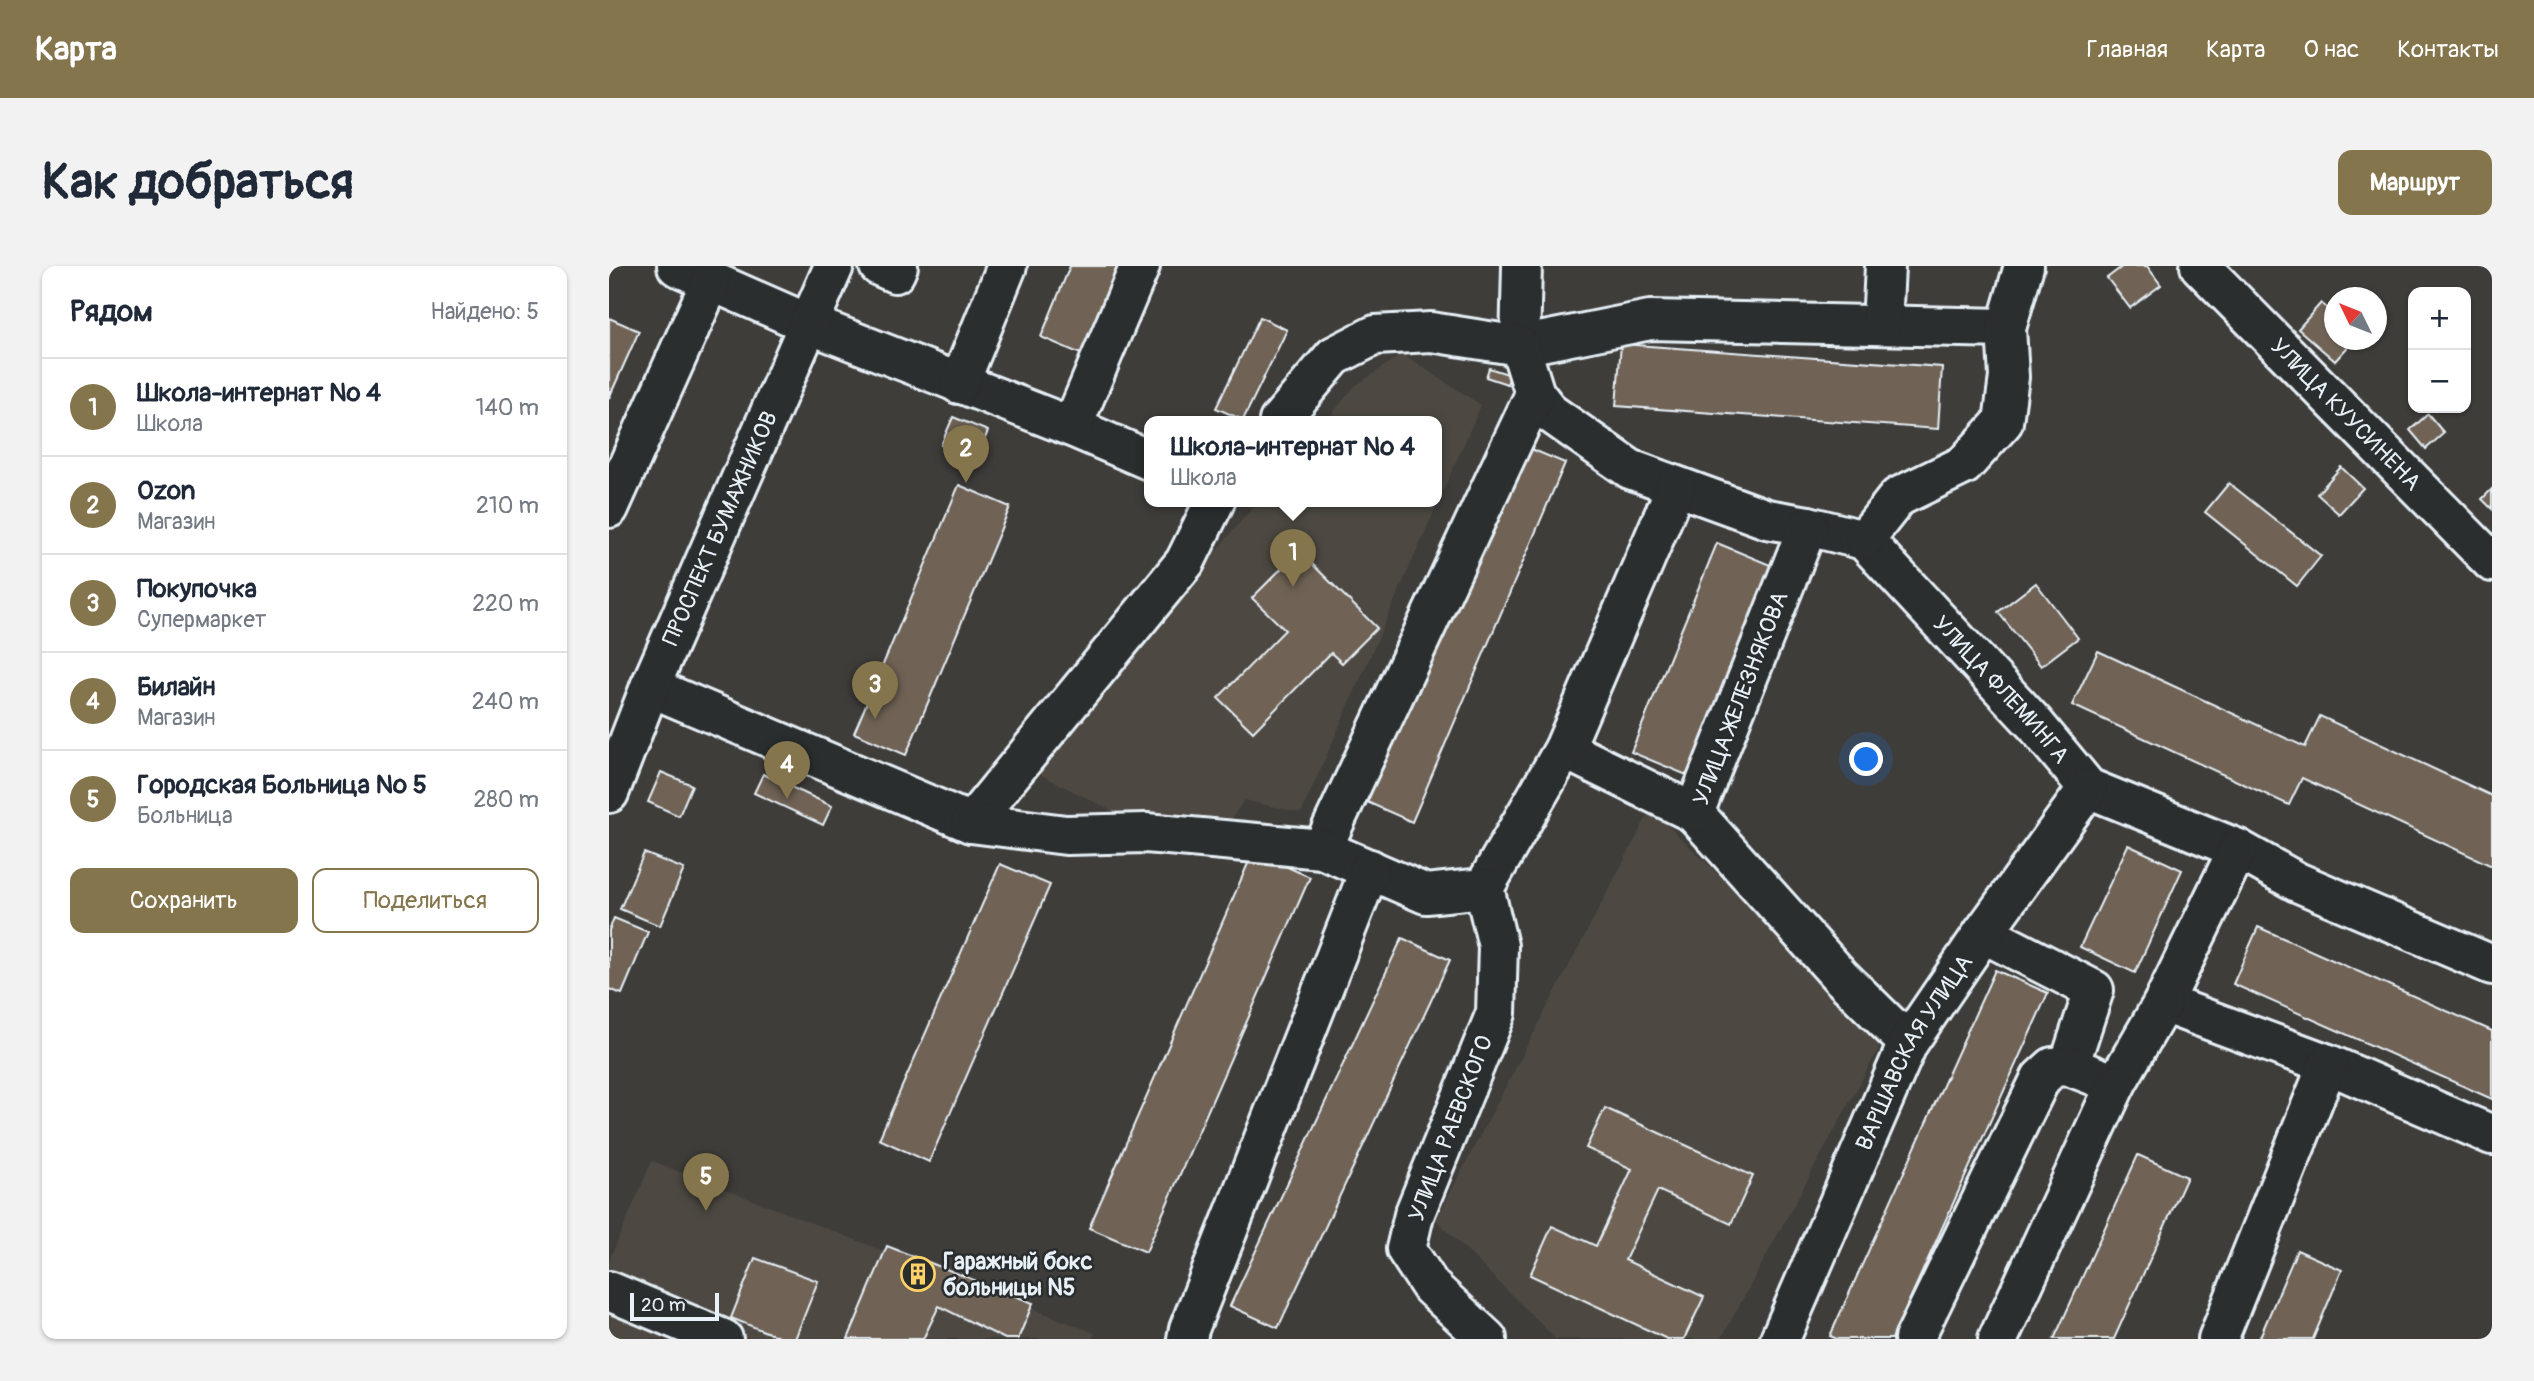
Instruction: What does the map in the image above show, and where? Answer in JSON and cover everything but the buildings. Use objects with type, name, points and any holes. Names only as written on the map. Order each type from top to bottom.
[{"type":"street","name":"ПРОСПЕКТ БУМАЖНИКОВ","points":[[609,793],[619,741],[650,687],[834,266]]},
{"type":"street","points":[[879,266],[895,273],[898,266]]},
{"type":"street","points":[[959,384],[1007,266]]},
{"type":"street","points":[[1072,427],[1140,266]]},
{"type":"street","points":[[1522,266],[1520,346],[1535,394],[1550,413],[1630,469],[1767,519],[1864,540],[1898,497],[1964,465],[2003,422],[2009,377],[2005,328],[2024,266]]},
{"type":"street","points":[[1882,325],[1885,266]]},
{"type":"street","name":"УЛИЦА КУУСИНЕНА","points":[[2200,266],[2492,562]]},
{"type":"street","points":[[609,508],[694,273],[809,324],[1144,457]]},
{"type":"street","points":[[1283,416],[1334,356],[1375,335],[1431,332],[1520,346],[1650,320],[2005,328]]},
{"type":"street","points":[[1322,849],[1535,394]]},
{"type":"street","points":[[650,687],[971,823],[1066,835],[1146,833],[1322,849],[1426,894],[1484,888],[1565,750],[1676,487]]},
{"type":"street","points":[[971,823],[1185,562],[1212,507]]},
{"type":"street","name":"УЛИЦА ЖЕЛЕЗНЯКОВА","points":[[1808,526],[1694,813],[1841,977],[1908,1043]]},
{"type":"street","name":"УЛИЦА ФЛЕМИНГА","points":[[1864,540],[2035,724],[2088,788],[2238,849],[2297,882],[2490,958]]},
{"type":"street","points":[[1565,750],[1694,813]]},
{"type":"street","name":"ВАРШАВСКАЯ УЛИЦА","points":[[1780,1339],[1908,1043],[1983,933],[2088,788]]},
{"type":"street","points":[[1998,1339],[2116,1084],[2163,1003],[2238,849]]},
{"type":"street","points":[[1187,1339],[1193,1316],[1370,869]]},
{"type":"street","name":"УЛИЦА РАЕВСКОГО","points":[[1484,888],[1498,946],[1496,1013],[1414,1215],[1406,1249],[1431,1287],[1487,1339]]},
{"type":"street","points":[[1983,933],[2094,990],[2069,1066]]},
{"type":"street","points":[[2163,1003],[2327,1064],[2492,1135]]},
{"type":"street","points":[[2218,1339],[2327,1064]]},
{"type":"street","points":[[1914,1339],[2041,1078],[2053,1067],[2069,1066],[2116,1084]]},
{"type":"street","points":[[609,1291],[660,1327],[723,1339]]},
{"type":"shaded area","points":[[1402,354],[1481,405],[1442,493],[1442,416],[1330,416],[1354,387]]},
{"type":"shaded area","points":[[1253,507],[1436,507],[1301,813],[1244,800],[1228,824],[1122,816],[1032,770]]},
{"type":"shaded area","points":[[1651,809],[1885,1037],[1721,1339],[1556,1339],[1436,1220]]},
{"type":"shaded area","points":[[652,1161],[1095,1333],[1092,1339],[609,1339],[609,1261]]},
{"type":"place","name":"Ozon","points":[[966,483]]},
{"type":"place","name":"Школа-интернат № 4","points":[[1293,587]]},
{"type":"place","name":"Покупочка","points":[[875,719]]},
{"type":"place","name":"Билайн","points":[[787,799]]},
{"type":"place","name":"Городская Больница № 5","points":[[706,1211]]},
{"type":"place","name":"Гаражный бокс больницы N5","points":[[918,1274]]}]
